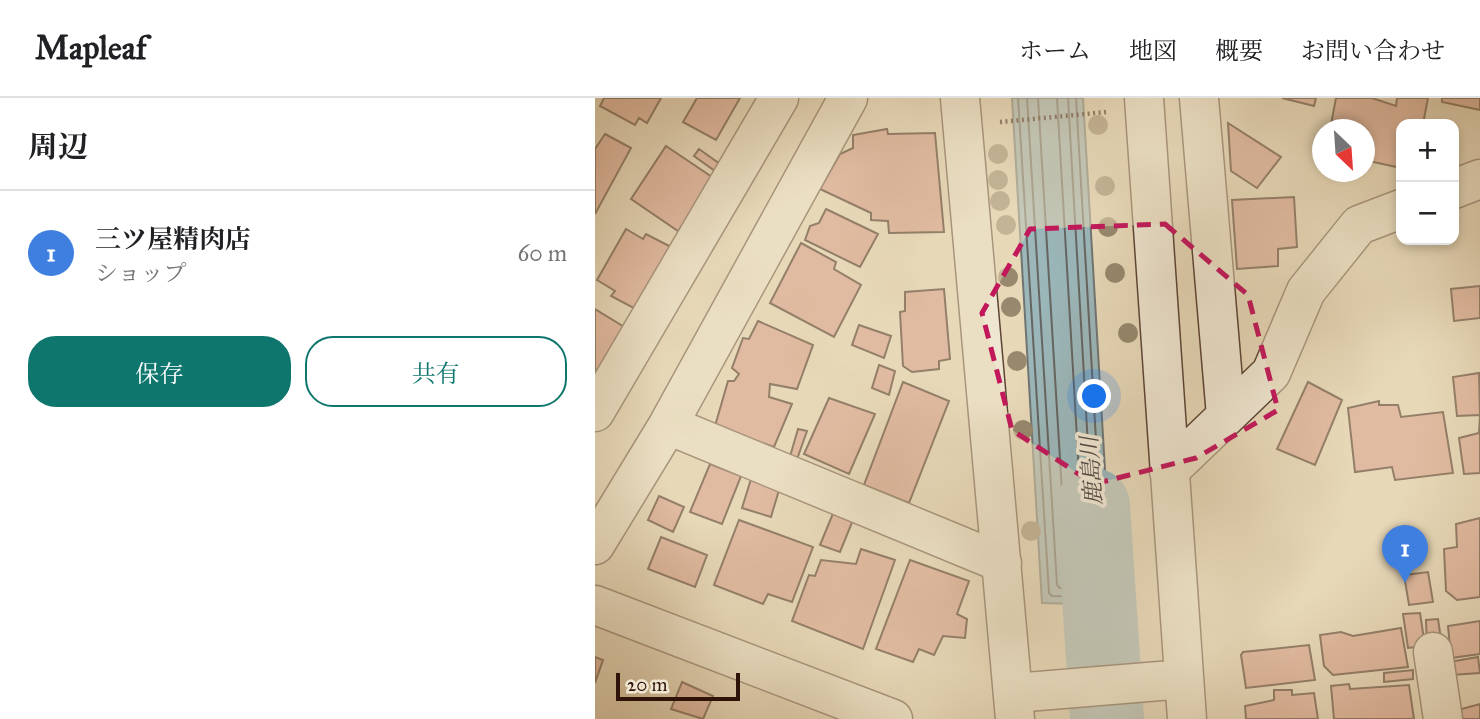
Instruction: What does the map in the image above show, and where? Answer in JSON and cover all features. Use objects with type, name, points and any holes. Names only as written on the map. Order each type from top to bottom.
[{"type":"street","points":[[595,412],[779,98]]},
{"type":"street","points":[[595,545],[668,425],[848,98]]},
{"type":"street","points":[[1144,98],[1187,719]]},
{"type":"street","points":[[1199,98],[1226,416]]},
{"type":"street","points":[[961,112],[1014,706],[1184,680]]},
{"type":"street","points":[[1459,187],[1480,179]]},
{"type":"street","points":[[1169,471],[1271,373],[1306,291],[1359,225],[1396,211]]},
{"type":"street","points":[[668,425],[1002,563]]},
{"type":"street","points":[[595,605],[893,719]]},
{"type":"street","points":[[1433,652],[1443,719]]},
{"type":"path","points":[[961,112],[1107,112]]},
{"type":"highlighted area","points":[[1165,224],[1248,295],[1278,410],[1196,458],[1094,484],[1012,430],[982,313],[1030,229]]},
{"type":"water","points":[[1012,98],[1083,98],[1113,605],[1042,603]]},
{"type":"building","points":[[604,98],[661,98],[647,123],[639,118],[635,125],[600,106]]},
{"type":"building","points":[[697,98],[740,98],[716,140],[683,122]]},
{"type":"building","points":[[1282,98],[1316,98],[1314,106]]},
{"type":"building","points":[[1336,98],[1372,98],[1396,106],[1397,98],[1428,98],[1424,119],[1396,119],[1396,167],[1375,162],[1375,119],[1332,119]]},
{"type":"building","points":[[1442,98],[1480,98],[1480,110],[1442,102]]},
{"type":"building","points":[[1228,123],[1281,157],[1257,188],[1231,171]]},
{"type":"building","points":[[887,129],[888,134],[935,133],[944,232],[889,233],[888,221],[871,220],[871,213],[820,189],[840,154],[853,148],[853,135]]},
{"type":"building","points":[[605,134],[631,148],[595,214],[595,149]]},
{"type":"building","points":[[666,146],[715,179],[678,231],[631,199]]},
{"type":"building","points":[[699,149],[720,164],[715,171],[694,156]]},
{"type":"building","points":[[1294,197],[1297,247],[1278,249],[1278,266],[1237,269],[1232,200]]},
{"type":"building","points":[[826,209],[878,234],[860,267],[805,240],[810,226],[819,223]]},
{"type":"building","points":[[626,229],[643,239],[646,234],[675,249],[641,312],[611,296],[615,291],[597,280]]},
{"type":"building","points":[[801,243],[836,262],[834,269],[861,285],[834,337],[770,303]]},
{"type":"building","points":[[1480,286],[1480,318],[1454,321],[1451,289]]},
{"type":"building","points":[[944,289],[950,359],[939,361],[939,369],[912,372],[903,366],[900,312],[905,311],[905,292]]},
{"type":"building","points":[[595,309],[626,328],[595,380]]},
{"type":"building","points":[[758,321],[813,345],[797,389],[770,384],[769,397],[792,404],[774,447],[715,426],[728,381],[734,381],[739,374],[732,368],[743,338],[749,339]]},
{"type":"building","points":[[859,325],[891,336],[884,358],[852,345]]},
{"type":"building","points":[[879,365],[895,371],[889,395],[872,388]]},
{"type":"building","points":[[1479,373],[1480,415],[1457,416],[1453,377]]},
{"type":"building","points":[[903,382],[949,401],[909,503],[864,485]]},
{"type":"building","points":[[1308,382],[1342,400],[1315,465],[1277,449]]},
{"type":"building","points":[[829,398],[875,414],[849,474],[804,454]]},
{"type":"building","points":[[1379,401],[1379,405],[1398,405],[1401,417],[1443,412],[1453,473],[1395,480],[1392,467],[1355,472],[1348,408]]},
{"type":"building","points":[[1480,416],[1480,473],[1464,474],[1459,438],[1479,433]]},
{"type":"building","points":[[798,429],[807,431],[796,462],[789,460]]},
{"type":"building","points":[[710,464],[741,476],[722,524],[690,512]]},
{"type":"building","points":[[751,479],[779,490],[771,517],[742,508]]},
{"type":"building","points":[[659,496],[684,507],[673,532],[648,520]]},
{"type":"building","points":[[834,511],[853,520],[840,552],[820,545]]},
{"type":"building","points":[[1480,518],[1480,597],[1457,600],[1446,591],[1444,549],[1457,547],[1456,524]]},
{"type":"building","points":[[739,520],[813,547],[792,602],[768,594],[763,604],[714,585]]},
{"type":"building","points":[[661,537],[707,555],[695,587],[648,569]]},
{"type":"building","points":[[861,549],[895,560],[863,649],[792,621],[809,575],[815,576],[821,560],[856,564]]},
{"type":"building","points":[[910,560],[969,581],[957,614],[967,619],[965,638],[943,636],[934,655],[919,649],[913,662],[876,649]]},
{"type":"building","points":[[1428,572],[1433,602],[1409,605],[1404,575]]},
{"type":"building","points":[[1420,613],[1425,646],[1408,648],[1403,614]]},
{"type":"building","points":[[1438,619],[1442,646],[1427,646],[1426,620]]},
{"type":"building","points":[[1480,621],[1480,654],[1451,658],[1448,626]]},
{"type":"building","points":[[1401,628],[1408,667],[1333,675],[1324,666],[1320,635],[1341,632],[1353,636]]},
{"type":"building","points":[[1309,645],[1315,680],[1246,688],[1241,655],[1243,652]]},
{"type":"building","points":[[595,657],[603,660],[595,683]]},
{"type":"building","points":[[1478,657],[1480,673],[1451,675],[1449,662]]},
{"type":"building","points":[[1413,670],[1413,679],[1384,682],[1384,673]]},
{"type":"building","points":[[682,682],[713,696],[703,719],[671,709]]},
{"type":"building","points":[[1349,684],[1350,689],[1409,685],[1414,719],[1334,719],[1331,686]]},
{"type":"building","points":[[1274,690],[1292,690],[1292,695],[1314,693],[1318,719],[1246,719],[1245,706],[1274,700]]},
{"type":"building","points":[[1480,704],[1480,719],[1459,719],[1458,710]]},
{"type":"waterway","name":"鹿島川","points":[[1093,505],[1107,719]]},
{"type":"place","name":"三ツ屋精肉店","points":[[1405,583]]}]
